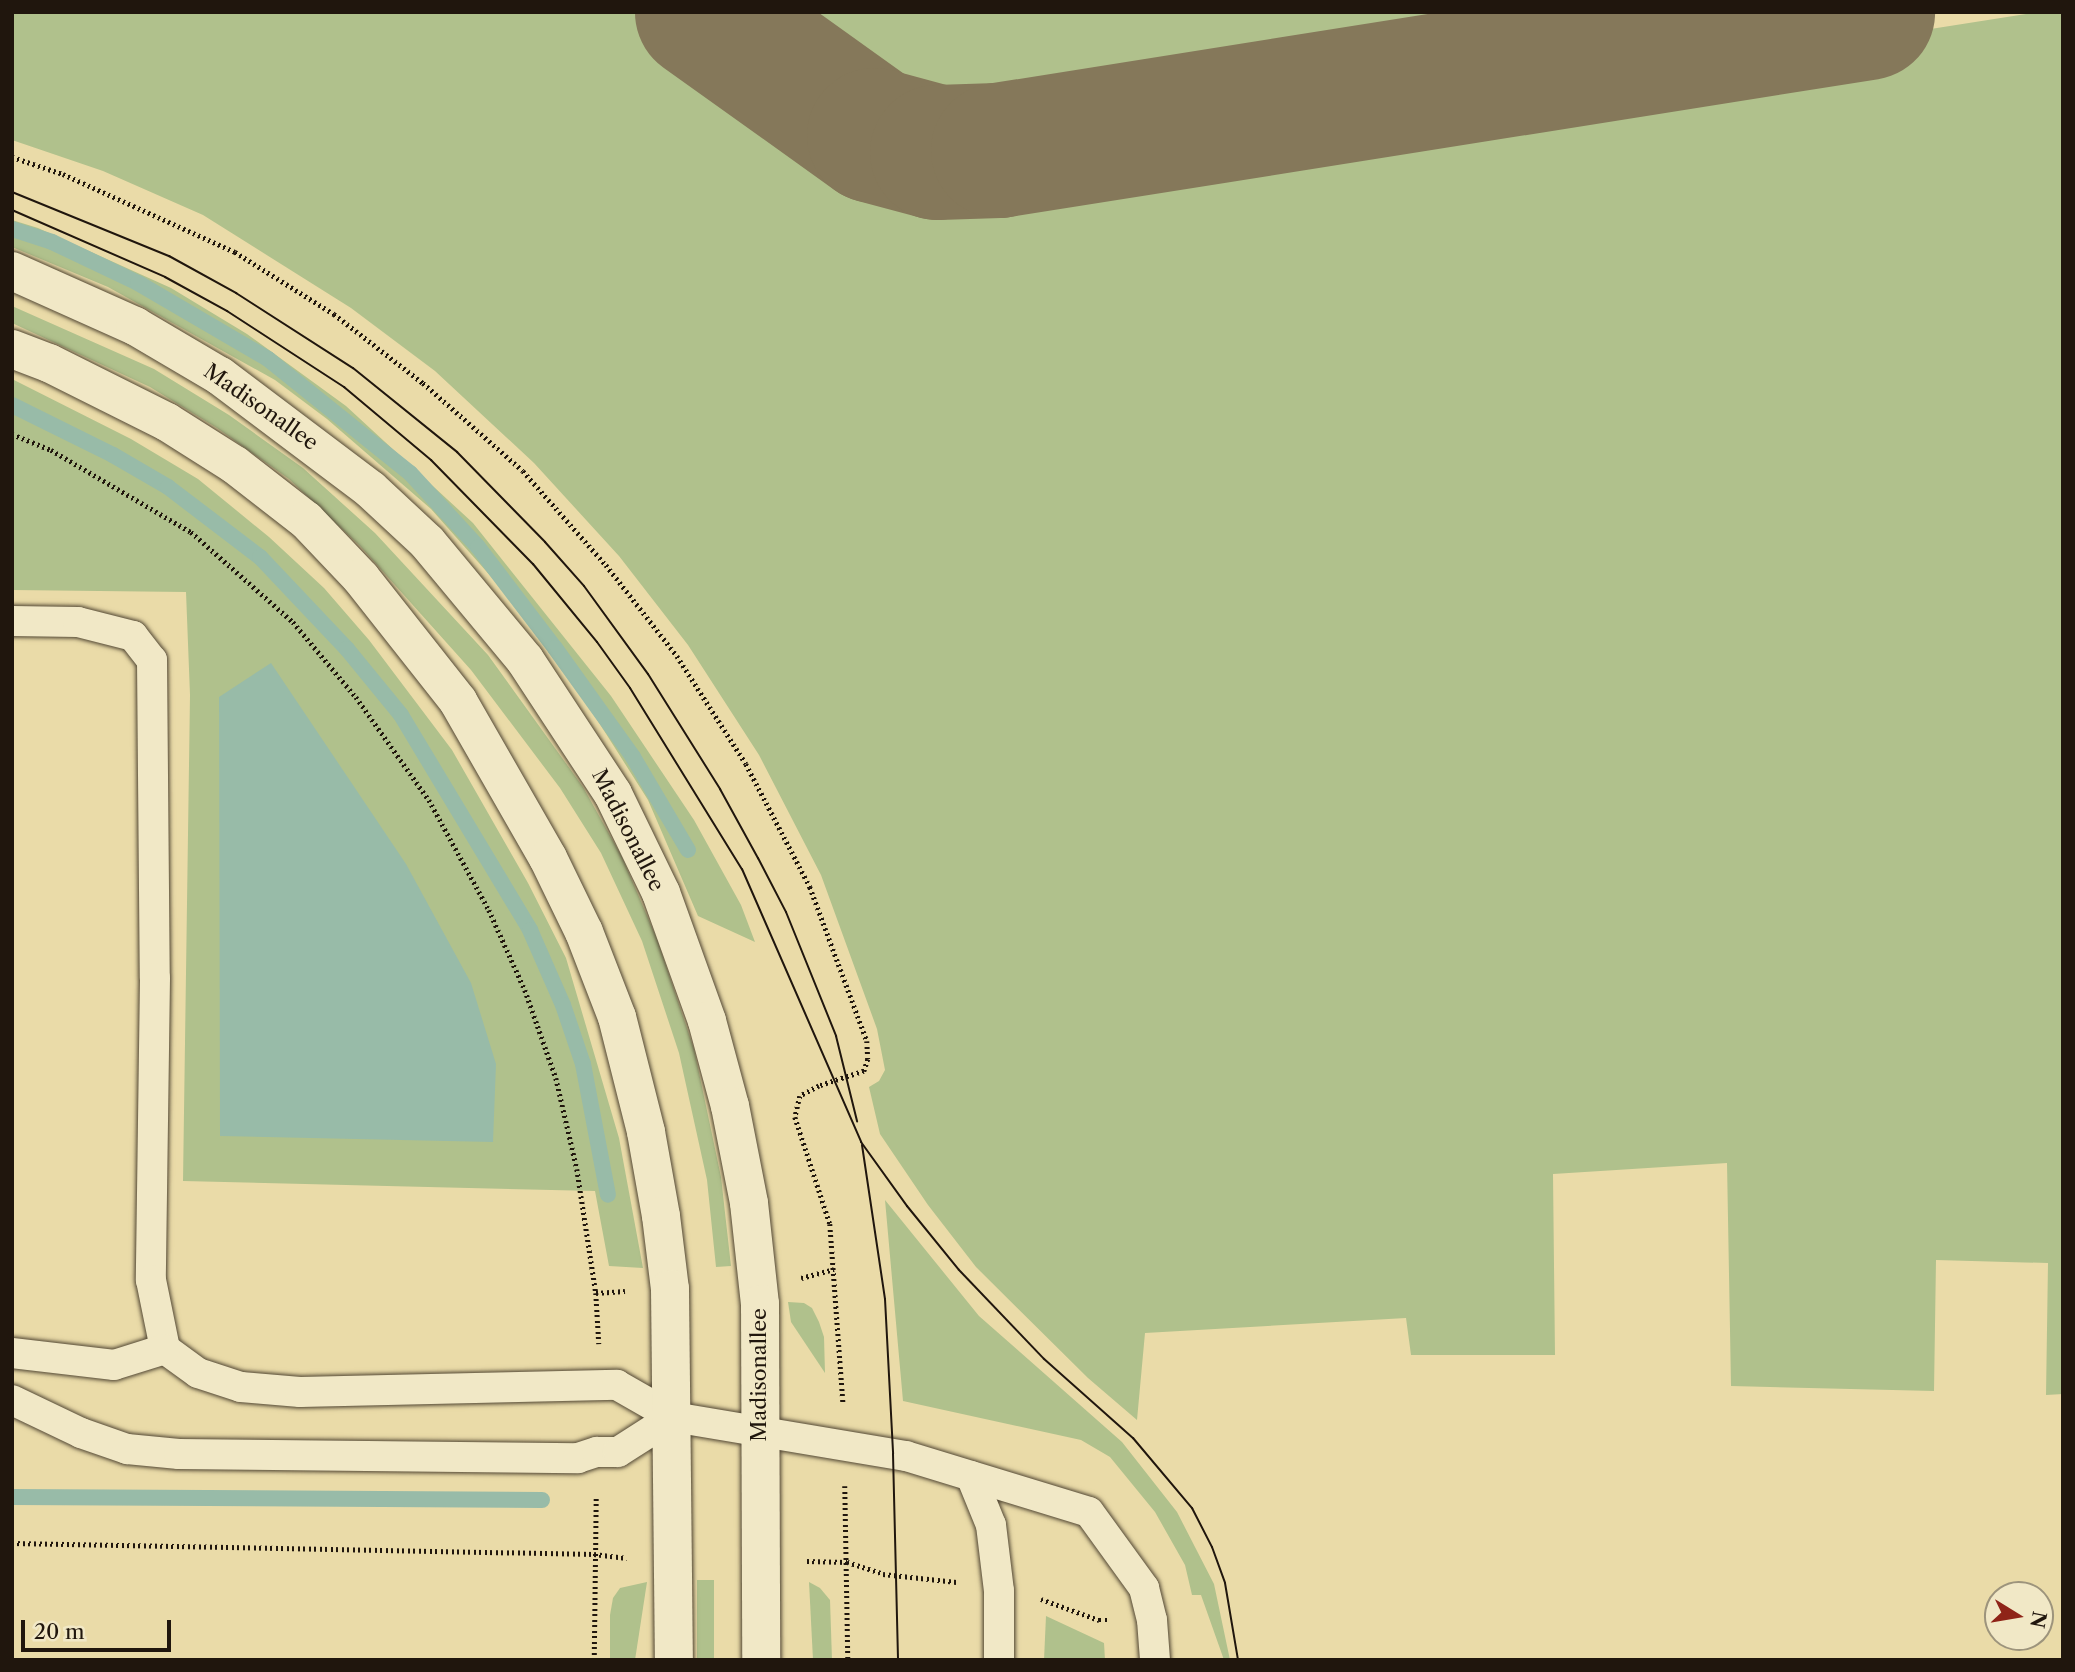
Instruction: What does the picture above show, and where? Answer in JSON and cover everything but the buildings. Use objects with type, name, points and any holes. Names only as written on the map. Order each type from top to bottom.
[{"type":"main road","name":"Madisonallee","points":[[12,271],[135,326],[220,376],[370,489],[427,542],[525,660],[613,794],[661,893],[708,1021],[730,1106],[749,1203],[759,1285],[761,1660]]},
{"type":"main road","points":[[12,349],[49,363],[167,422],[235,465],[306,520],[361,578],[458,701],[498,767],[572,908],[617,1017],[646,1132],[661,1216],[670,1289],[674,1660]]},
{"type":"lane","points":[[12,621],[78,622],[133,636],[152,660],[155,811],[151,1280],[165,1349],[198,1373],[241,1387],[300,1392],[617,1385],[673,1417],[906,1456],[1089,1512],[1144,1588],[1152,1620],[1155,1660]]},
{"type":"lane","points":[[12,1353],[114,1365],[165,1349]]},
{"type":"lane","points":[[12,1400],[81,1433],[127,1449],[179,1454],[578,1458],[597,1452],[618,1452],[673,1417]]},
{"type":"lane","points":[[971,1476],[991,1525],[999,1591],[999,1660]]},
{"type":"path","points":[[12,157],[63,174],[235,252],[334,314],[423,383],[523,471],[606,565],[677,656],[746,764],[810,887],[867,1041],[868,1059],[864,1071],[819,1086],[800,1096],[795,1117],[830,1224],[842,1386],[848,1660]]},
{"type":"path","points":[[12,435],[51,450],[201,541],[293,622],[356,696],[429,800],[489,910],[525,990],[556,1078],[577,1169],[596,1293],[599,1353]]},
{"type":"path","points":[[797,1279],[834,1269]]},
{"type":"path","points":[[596,1293],[629,1291]]},
{"type":"path","points":[[594,1660],[596,1491]]},
{"type":"path","points":[[12,1543],[594,1554],[633,1559]]},
{"type":"path","points":[[810,1562],[847,1562],[883,1574],[954,1582]]},
{"type":"path","points":[[1048,1600],[1099,1620]]},
{"type":"green space","points":[[12,12],[667,12],[880,161],[915,177],[952,183],[2039,12],[2063,12],[2063,1394],[2046,1395],[2048,1263],[1936,1260],[1934,1391],[1731,1386],[1727,1163],[1553,1174],[1555,1355],[1411,1355],[1406,1318],[1145,1333],[1137,1420],[1088,1378],[976,1267],[928,1205],[880,1134],[869,1087],[879,1081],[885,1070],[877,1029],[821,875],[759,755],[688,645],[619,556],[534,463],[435,371],[351,308],[203,215],[103,171],[12,140]]},
{"type":"green space","points":[[764,12],[1675,12],[963,125],[935,126],[912,116]]},
{"type":"green space","points":[[12,220],[38,228],[171,288],[247,334],[346,406],[473,523],[611,696],[694,820],[741,905],[755,942],[698,916],[648,800],[577,688],[526,616],[431,509],[327,419],[275,380],[108,287],[12,247]]},
{"type":"green space","points":[[12,306],[154,369],[229,415],[303,468],[375,533],[488,655],[583,787],[622,857],[657,939],[694,1049],[721,1177],[731,1266],[716,1267],[707,1180],[679,1053],[642,941],[601,853],[560,788],[471,670],[360,546],[289,479],[217,428],[150,387],[12,323]]},
{"type":"green space","points":[[12,379],[131,439],[198,479],[269,537],[324,588],[369,640],[452,750],[528,883],[566,958],[619,1138],[643,1268],[609,1266],[595,1191],[183,1181],[190,695],[186,592],[12,590]]},
{"type":"green space","points":[[885,1200],[979,1316],[1122,1442],[1177,1512],[1214,1584],[1230,1660],[1224,1660],[1201,1595],[1192,1595],[1185,1565],[1155,1512],[1110,1457],[1081,1440],[903,1401]]},
{"type":"green space","points":[[788,1302],[804,1303],[812,1308],[824,1337],[825,1373],[791,1322]]},
{"type":"green space","points":[[697,1580],[714,1580],[714,1660],[697,1660]]},
{"type":"green space","points":[[647,1582],[635,1660],[610,1660],[610,1615],[613,1598],[620,1588]]},
{"type":"green space","points":[[809,1582],[820,1588],[830,1600],[832,1660],[813,1660]]},
{"type":"green space","points":[[1046,1616],[1104,1643],[1105,1660],[1044,1660]]},
{"type":"shaded area","points":[[271,663],[406,864],[471,983],[496,1064],[493,1142],[220,1136],[219,697]]},
{"type":"waterway","points":[[12,229],[52,242],[138,283],[268,359],[410,473],[478,547],[555,648],[633,757],[688,850]]},
{"type":"waterway","points":[[12,405],[113,455],[168,487],[260,557],[347,649],[401,715],[530,930],[563,1005],[583,1064],[608,1195]]},
{"type":"waterway","points":[[12,1497],[542,1500]]},
{"type":"taxiway","points":[[702,12],[874,135],[937,152],[998,150],[1867,12]]},
{"type":"tram line","points":[[12,192],[169,256],[236,293],[353,368],[457,452],[545,542],[584,586],[648,674],[720,789],[758,858],[786,912],[836,1036],[857,1121]]},
{"type":"tram line","points":[[12,210],[165,277],[227,311],[344,387],[431,460],[533,564],[597,642],[630,688],[742,869],[861,1142],[907,1206],[959,1270],[1044,1359],[1133,1438],[1192,1508],[1212,1547],[1225,1583],[1238,1660]]},
{"type":"tram line","points":[[862,1145],[885,1299],[893,1454],[898,1660]]}]
